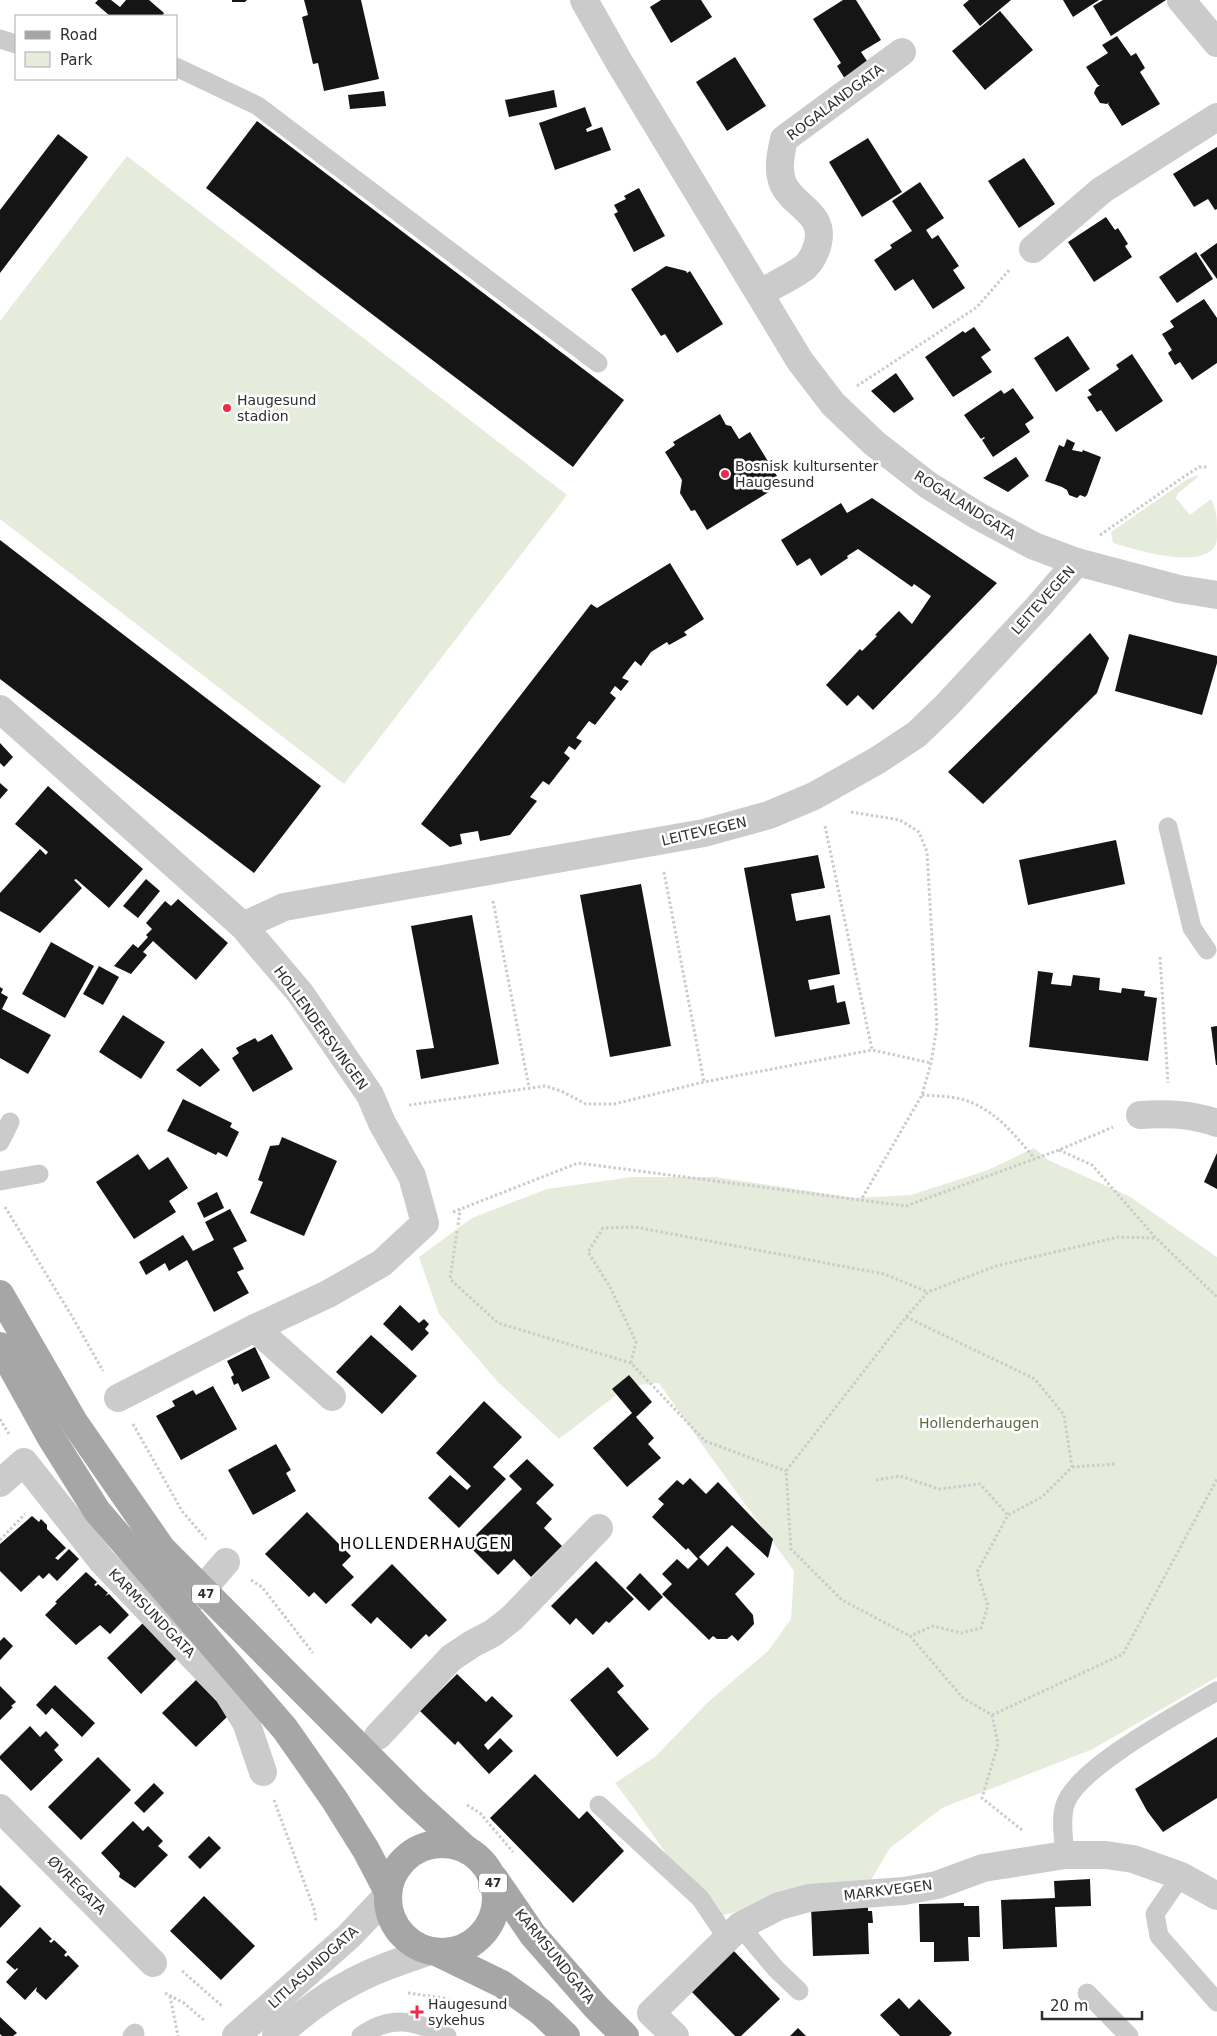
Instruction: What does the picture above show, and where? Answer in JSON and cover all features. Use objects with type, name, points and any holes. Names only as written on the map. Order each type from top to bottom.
[{"type":"main road","name":"47","points":[[0,1294],[74,1422],[162,1549],[404,1792],[480,1860],[490,1872],[496,1891],[495,1911],[487,1929],[473,1943],[456,1951],[433,1952]]},
{"type":"main road","name":"KARMSUNDGATA","points":[[0,1346],[50,1436],[98,1511],[285,1729],[366,1850],[388,1894]]},
{"type":"main road","name":"47","points":[[467,1850],[447,1844],[426,1847],[408,1856],[394,1873],[388,1894],[390,1914],[399,1931],[413,1944],[502,1984],[541,2012],[566,2036]]},
{"type":"main road","name":"KARMSUNDGATA","points":[[490,1872],[533,1935],[596,2007],[625,2036]]},
{"type":"street","name":"ROGALANDGATA","points":[[584,0],[619,62],[800,361],[833,404],[874,443],[928,485],[978,516],[1034,546],[1077,562],[1179,589],[1217,595]]},
{"type":"street","points":[[1181,0],[1217,42]]},
{"type":"street","name":"ROGALANDGATA","points":[[760,293],[806,267],[817,250],[821,232],[813,215],[796,200],[783,184],[779,161],[784,139],[902,52]]},
{"type":"street","points":[[1033,249],[1102,190],[1217,117]]},
{"type":"street","name":"LEITEVEGEN","points":[[243,926],[284,907],[704,833],[769,815],[814,796],[878,760],[917,734],[947,705],[1077,562]]},
{"type":"street","name":"HOLLENDERSVINGEN","points":[[0,709],[243,926],[300,993],[370,1095],[382,1123],[412,1176],[425,1223]]},
{"type":"street","points":[[1140,1115],[1170,1113],[1199,1116],[1217,1123]]},
{"type":"street","points":[[118,1398],[254,1328],[328,1294],[382,1263],[425,1223]]},
{"type":"street","points":[[254,1328],[332,1397]]},
{"type":"street","name":"KARMSUNDGATA","points":[[0,1483],[24,1462],[102,1561],[228,1694],[246,1722],[263,1772]]},
{"type":"street","points":[[378,1736],[451,1658],[472,1644],[494,1633],[512,1618],[599,1528]]},
{"type":"street","name":"KARMSUNDGATA","points":[[181,1609],[202,1590],[226,1562]]},
{"type":"street","name":"ØVREGATA","points":[[0,1808],[153,1963]]},
{"type":"street","name":"MARKVEGEN","points":[[675,2036],[652,2013],[733,1932],[780,1906],[808,1898],[904,1891],[937,1885],[982,1868],[1065,1855],[1106,1855],[1133,1859],[1181,1876],[1217,1896]]},
{"type":"street","name":"LITLASUNDGATA","points":[[236,2036],[349,1936],[388,1894]]},
{"type":"street","name":"LITLASUNDGATA","points":[[276,2036],[308,2010],[344,1986],[387,1965],[433,1952]]},
{"type":"lane","points":[[0,39],[15,44]]},
{"type":"lane","points":[[178,68],[258,106],[598,363]]},
{"type":"lane","points":[[1168,827],[1192,928],[1207,950]]},
{"type":"lane","points":[[0,1142],[10,1122]]},
{"type":"lane","points":[[0,1182],[39,1174]]},
{"type":"lane","points":[[1065,1855],[1065,1805],[1074,1789],[1110,1756],[1217,1691]]},
{"type":"lane","points":[[598,1804],[700,1898],[733,1932],[799,1991]]},
{"type":"lane","points":[[1181,1876],[1155,1914],[1159,1936],[1217,2002]]},
{"type":"lane","points":[[1087,1993],[1129,2036]]},
{"type":"lane","points":[[361,2036],[372,2028],[387,2023],[406,2022],[428,2027],[447,2036]]},
{"type":"path","points":[[833,404],[977,308],[1000,279],[1033,249]]},
{"type":"path","points":[[1097,542],[1100,534],[1177,481],[1199,467],[1207,468]]},
{"type":"path","points":[[814,796],[826,830],[872,1050]]},
{"type":"path","points":[[814,796],[853,813],[900,820],[919,832],[927,852],[938,1026],[931,1063],[922,1095],[861,1200]]},
{"type":"path","points":[[658,842],[704,1082]]},
{"type":"path","points":[[487,872],[529,1087]]},
{"type":"path","points":[[1160,956],[1170,1113]]},
{"type":"path","points":[[382,1123],[410,1104],[529,1087],[544,1086],[561,1091],[586,1104],[614,1104],[704,1082],[872,1050],[931,1063]]},
{"type":"path","points":[[922,1095],[960,1099],[986,1109],[1011,1129],[1035,1159]]},
{"type":"path","points":[[425,1223],[578,1163],[906,1206],[1059,1150],[1140,1115]]},
{"type":"path","points":[[1059,1150],[1092,1165],[1156,1238],[1217,1297]]},
{"type":"path","points":[[460,1209],[450,1279],[498,1323],[631,1363],[705,1441],[786,1470]]},
{"type":"path","points":[[631,1363],[636,1342],[610,1287],[588,1252],[603,1228],[635,1227],[874,1272],[884,1274],[928,1292]]},
{"type":"path","points":[[1025,1832],[982,1798],[998,1744],[992,1716],[963,1698],[910,1636],[842,1600],[791,1549],[786,1470],[906,1317],[928,1292],[996,1266],[1118,1237],[1156,1238]]},
{"type":"path","points":[[906,1317],[1035,1379],[1064,1415],[1072,1467]]},
{"type":"path","points":[[910,1636],[933,1626],[961,1632],[981,1628],[988,1604],[977,1572],[1008,1515],[1042,1497],[1072,1467],[1115,1464]]},
{"type":"path","points":[[876,1480],[900,1476],[939,1489],[980,1484],[1008,1515]]},
{"type":"path","points":[[992,1716],[1123,1654],[1217,1479]]},
{"type":"path","points":[[0,1540],[48,1494]]},
{"type":"path","points":[[263,1772],[314,1910],[316,1921]]},
{"type":"path","points":[[153,1963],[169,1959],[225,2009]]},
{"type":"path","points":[[170,1995],[178,2036]]},
{"type":"green space","name":"Haugesund stadion","points":[[127,156],[567,495],[344,784],[0,519],[0,321]]},
{"type":"green space","points":[[1197,475],[1198,477],[1178,493],[1176,498],[1190,515],[1211,499],[1216,515],[1217,537],[1216,544],[1209,552],[1183,558],[1136,550],[1113,543],[1111,532],[1186,480]]},
{"type":"green space","name":"Hollenderhaugen","points":[[1034,1148],[1048,1160],[1129,1196],[1217,1257],[1217,1677],[1093,1749],[942,1808],[890,1848],[865,1890],[804,1895],[716,1917],[689,1885],[615,1783],[655,1757],[708,1702],[768,1651],[791,1619],[794,1571],[659,1383],[628,1386],[559,1439],[498,1382],[439,1314],[419,1257],[472,1218],[547,1189],[632,1177],[715,1177],[855,1198],[911,1195],[988,1170]]},
{"type":"building","points":[[98,0],[111,0],[120,7],[126,0],[149,0],[164,13],[163,15],[109,15],[95,3]]},
{"type":"building","points":[[232,0],[247,0],[245,2],[232,2]]},
{"type":"building","points":[[304,0],[361,0],[379,79],[324,91],[318,63],[313,64],[302,17],[308,15]]},
{"type":"building","points":[[661,0],[701,0],[712,17],[671,43],[650,7]]},
{"type":"building","points":[[843,0],[856,0],[881,40],[861,52],[869,64],[845,79],[837,66],[841,63],[813,19]]},
{"type":"building","points":[[969,0],[1011,0],[980,26],[963,5]]},
{"type":"building","points":[[1063,0],[1099,0],[1073,17]]},
{"type":"building","points":[[1103,0],[1166,0],[1111,36],[1093,6]]},
{"type":"building","points":[[1000,11],[1033,50],[985,90],[952,51]]},
{"type":"building","points":[[1117,36],[1131,56],[1136,53],[1145,68],[1140,72],[1160,104],[1122,126],[1108,104],[1109,102],[1107,104],[1100,103],[1094,93],[1100,85],[1098,85],[1086,67],[1108,53],[1102,45]]},
{"type":"building","points":[[735,57],[766,106],[727,131],[696,82]]},
{"type":"building","points":[[554,90],[557,107],[509,117],[505,100]]},
{"type":"building","points":[[384,91],[386,106],[350,109],[348,95]]},
{"type":"building","points":[[585,107],[592,126],[586,129],[587,132],[602,127],[611,150],[555,170],[539,123]]},
{"type":"building","points":[[257,121],[624,400],[573,467],[206,188]]},
{"type":"building","points":[[58,134],[88,157],[0,273],[0,210]]},
{"type":"building","points":[[868,138],[902,192],[862,217],[829,162]]},
{"type":"building","points":[[1217,147],[1217,209],[1215,210],[1208,199],[1194,207],[1173,174]]},
{"type":"building","points":[[1024,158],[1055,204],[1019,228],[988,181]]},
{"type":"building","points":[[920,182],[944,218],[926,230],[932,239],[938,235],[959,266],[953,270],[965,288],[933,309],[913,279],[895,291],[874,260],[892,248],[890,245],[912,231],[892,201]]},
{"type":"building","points":[[639,188],[665,236],[634,252],[614,214],[618,212],[614,205],[626,199],[624,196]]},
{"type":"building","points":[[1106,217],[1115,230],[1118,228],[1128,244],[1125,246],[1132,257],[1094,282],[1068,242]]},
{"type":"building","points":[[1217,243],[1217,279],[1200,255]]},
{"type":"building","points":[[1196,252],[1213,279],[1177,303],[1159,277]]},
{"type":"building","points":[[666,266],[686,271],[687,273],[690,271],[723,324],[677,353],[665,334],[661,336],[631,289]]},
{"type":"building","points":[[1204,299],[1217,318],[1217,363],[1192,380],[1180,362],[1175,365],[1168,353],[1172,350],[1162,334],[1174,327],[1170,321]]},
{"type":"building","points":[[974,327],[991,350],[981,357],[992,372],[953,397],[925,357],[963,331],[965,333]]},
{"type":"building","points":[[1068,336],[1090,369],[1056,392],[1034,358]]},
{"type":"building","points":[[1132,354],[1163,401],[1116,432],[1101,410],[1097,412],[1087,397],[1092,395],[1088,390],[1119,369],[1116,365]]},
{"type":"building","points":[[896,373],[914,399],[894,413],[871,391]]},
{"type":"building","points":[[1013,388],[1034,418],[1025,424],[1030,432],[993,457],[982,440],[985,438],[981,439],[964,415],[1001,390],[1004,394]]},
{"type":"building","points":[[720,414],[726,425],[731,426],[739,439],[750,432],[777,476],[767,482],[772,490],[707,530],[695,510],[691,511],[680,493],[682,480],[665,452],[675,445],[673,442]]},
{"type":"building","points":[[1067,439],[1075,443],[1072,450],[1082,452],[1083,450],[1101,457],[1085,497],[1080,495],[1077,498],[1069,495],[1067,490],[1062,487],[1045,481],[1059,445],[1064,447]]},
{"type":"building","points":[[1016,457],[1029,476],[1008,492],[983,478]]},
{"type":"building","points":[[872,498],[997,583],[873,710],[858,695],[847,706],[826,685],[860,649],[862,651],[877,636],[875,635],[899,611],[912,624],[931,596],[914,584],[912,587],[858,549],[821,576],[810,558],[797,566],[781,540],[841,503],[847,513]]},
{"type":"building","points":[[0,540],[321,786],[254,873],[0,679]]},
{"type":"building","points":[[670,563],[704,619],[684,632],[687,635],[669,645],[667,642],[651,652],[641,666],[635,661],[622,678],[629,681],[621,691],[615,686],[610,693],[616,698],[595,725],[589,721],[576,738],[582,741],[575,750],[569,746],[564,753],[570,758],[549,785],[543,781],[530,797],[537,801],[510,835],[480,841],[478,831],[460,834],[462,844],[450,847],[421,824],[591,604],[597,608]]},
{"type":"building","points":[[1090,633],[1109,658],[1097,693],[983,804],[948,772]]},
{"type":"building","points":[[1129,634],[1217,656],[1217,663],[1202,715],[1115,691]]},
{"type":"building","points":[[0,743],[13,757],[4,767],[0,763]]},
{"type":"building","points":[[0,783],[8,790],[0,799]]},
{"type":"building","points":[[48,786],[143,869],[109,908],[76,879],[74,880],[82,888],[40,933],[0,911],[0,893],[40,849],[46,855],[48,852],[15,824]]},
{"type":"building","points":[[1116,840],[1125,884],[1028,905],[1019,860]]},
{"type":"building","points":[[818,855],[825,888],[791,894],[796,921],[830,915],[840,974],[808,980],[810,990],[834,985],[837,1003],[845,1001],[850,1024],[775,1037],[744,868]]},
{"type":"building","points":[[146,879],[160,891],[138,918],[123,906]]},
{"type":"building","points":[[641,884],[671,1046],[610,1057],[580,895]]},
{"type":"building","points":[[178,899],[228,943],[196,980],[153,941],[143,952],[147,955],[131,974],[114,966],[133,944],[138,948],[148,937],[146,935],[152,929],[146,923],[165,901],[171,906]]},
{"type":"building","points":[[472,915],[499,1064],[421,1079],[416,1050],[434,1048],[411,926]]},
{"type":"building","points":[[51,942],[94,966],[65,1018],[22,994]]},
{"type":"building","points":[[99,966],[119,977],[103,1005],[83,994]]},
{"type":"building","points":[[1038,971],[1053,973],[1051,984],[1071,986],[1073,975],[1100,978],[1099,990],[1121,993],[1122,988],[1145,991],[1144,996],[1157,998],[1148,1061],[1029,1047]]},
{"type":"building","points":[[0,987],[3,989],[1,993],[8,997],[2,1009],[51,1035],[28,1074],[0,1058]]},
{"type":"building","points":[[123,1015],[165,1042],[141,1079],[99,1052]]},
{"type":"building","points":[[1217,1026],[1217,1065],[1216,1065],[1211,1027]]},
{"type":"building","points":[[272,1034],[293,1069],[253,1092],[232,1058],[239,1053],[236,1048],[255,1038],[258,1042]]},
{"type":"building","points":[[202,1048],[220,1070],[200,1087],[176,1070]]},
{"type":"building","points":[[183,1099],[232,1123],[230,1127],[239,1132],[227,1157],[218,1152],[216,1155],[167,1131]]},
{"type":"building","points":[[282,1137],[337,1161],[304,1236],[250,1213],[263,1182],[258,1180],[270,1146],[279,1145]]},
{"type":"building","points":[[1217,1153],[1217,1189],[1204,1182]]},
{"type":"building","points":[[138,1154],[149,1170],[168,1157],[188,1188],[169,1201],[176,1212],[134,1239],[96,1182]]},
{"type":"building","points":[[217,1192],[224,1208],[204,1218],[197,1203]]},
{"type":"building","points":[[230,1209],[247,1241],[233,1248],[244,1269],[237,1272],[249,1293],[214,1312],[187,1260],[169,1271],[165,1263],[146,1275],[139,1262],[183,1235],[193,1251],[214,1240],[205,1222]]},
{"type":"building","points":[[400,1305],[419,1323],[424,1319],[429,1324],[425,1329],[429,1333],[412,1351],[383,1324]]},
{"type":"building","points":[[371,1335],[417,1376],[382,1414],[336,1372]]},
{"type":"building","points":[[255,1347],[270,1378],[242,1392],[238,1383],[234,1385],[231,1377],[234,1375],[227,1361]]},
{"type":"building","points":[[629,1375],[652,1402],[636,1417],[654,1438],[648,1444],[661,1458],[627,1487],[593,1448],[632,1413],[612,1389]]},
{"type":"building","points":[[213,1386],[237,1429],[181,1460],[156,1416],[175,1406],[172,1401],[193,1390],[196,1395]]},
{"type":"building","points":[[484,1401],[522,1437],[493,1467],[506,1479],[459,1528],[428,1498],[450,1475],[467,1490],[471,1486],[436,1453]]},
{"type":"building","points":[[276,1444],[291,1470],[286,1473],[296,1491],[253,1515],[228,1470]]},
{"type":"building","points":[[527,1459],[554,1485],[536,1503],[552,1519],[544,1528],[562,1546],[531,1577],[514,1559],[498,1575],[467,1544],[522,1489],[509,1476]]},
{"type":"building","points":[[690,1478],[706,1494],[718,1482],[773,1539],[768,1558],[732,1525],[699,1557],[708,1566],[727,1546],[755,1574],[735,1594],[753,1615],[754,1624],[738,1641],[732,1635],[727,1639],[717,1639],[713,1636],[709,1640],[662,1594],[672,1584],[662,1574],[677,1559],[688,1569],[698,1559],[652,1517],[664,1504],[658,1499],[677,1480],[683,1485]]},
{"type":"building","points":[[307,1512],[351,1556],[342,1565],[354,1577],[326,1604],[314,1592],[309,1597],[265,1554]]},
{"type":"building","points":[[32,1516],[39,1522],[41,1519],[47,1525],[47,1529],[66,1548],[55,1558],[58,1560],[69,1549],[79,1559],[57,1581],[49,1573],[43,1579],[39,1575],[21,1592],[0,1571],[0,1544]]},
{"type":"building","points":[[596,1561],[634,1599],[609,1623],[606,1621],[593,1635],[576,1618],[570,1625],[551,1606]]},
{"type":"building","points":[[392,1564],[447,1620],[429,1637],[426,1634],[411,1649],[377,1617],[371,1624],[351,1605]]},
{"type":"building","points":[[86,1572],[97,1582],[94,1585],[98,1584],[108,1593],[105,1596],[109,1594],[129,1615],[110,1634],[100,1625],[76,1645],[45,1615],[57,1603],[55,1602]]},
{"type":"building","points":[[640,1573],[663,1597],[649,1611],[626,1588]]},
{"type":"building","points":[[143,1623],[177,1658],[141,1694],[107,1658]]},
{"type":"building","points":[[4,1637],[13,1646],[0,1660],[0,1641]]},
{"type":"building","points":[[608,1667],[624,1686],[617,1692],[649,1729],[617,1757],[570,1700]]},
{"type":"building","points":[[457,1674],[486,1702],[492,1696],[513,1716],[484,1745],[488,1750],[500,1738],[513,1751],[489,1774],[458,1741],[455,1745],[420,1711]]},
{"type":"building","points":[[196,1680],[230,1714],[196,1747],[162,1713]]},
{"type":"building","points":[[55,1685],[95,1723],[82,1737],[52,1708],[46,1715],[36,1705]]},
{"type":"building","points":[[0,1686],[16,1702],[0,1720]]},
{"type":"building","points":[[30,1726],[40,1737],[46,1731],[59,1745],[54,1750],[63,1760],[31,1791],[0,1759],[0,1756]]},
{"type":"building","points":[[1217,1737],[1217,1798],[1163,1832],[1147,1811],[1135,1789]]},
{"type":"building","points":[[98,1757],[131,1790],[81,1840],[48,1807]]},
{"type":"building","points":[[535,1774],[579,1819],[587,1811],[624,1851],[573,1903],[490,1818]]},
{"type":"building","points":[[154,1783],[164,1793],[144,1813],[134,1803]]},
{"type":"building","points":[[133,1821],[143,1831],[148,1826],[163,1841],[158,1846],[168,1855],[135,1888],[119,1877],[120,1873],[101,1853]]},
{"type":"building","points":[[209,1836],[221,1848],[200,1869],[188,1857]]},
{"type":"building","points":[[1090,1879],[1091,1906],[1055,1907],[1057,1947],[1003,1949],[1001,1900],[1055,1898],[1054,1881]]},
{"type":"building","points":[[0,1885],[21,1906],[0,1928]]},
{"type":"building","points":[[204,1896],[255,1946],[221,1980],[170,1931]]},
{"type":"building","points":[[964,1903],[964,1906],[979,1906],[980,1937],[968,1937],[969,1961],[934,1962],[934,1942],[920,1942],[919,1904]]},
{"type":"building","points":[[868,1904],[868,1911],[872,1911],[873,1923],[868,1923],[869,1954],[813,1956],[811,1906]]},
{"type":"building","points":[[40,1927],[52,1939],[49,1941],[51,1943],[54,1940],[67,1952],[64,1955],[66,1957],[68,1955],[79,1966],[46,2000],[36,1991],[37,1987],[25,2000],[6,1982],[18,1969],[15,1970],[6,1962]]},
{"type":"building","points":[[731,1948],[780,1999],[741,2036],[735,2036],[689,1989]]},
{"type":"building","points":[[899,1998],[909,2009],[919,1999],[952,2033],[949,2036],[900,2036],[880,2015]]},
{"type":"building","points":[[0,2017],[17,2033],[13,2036],[2,2036],[0,2034]]},
{"type":"building","points":[[798,2028],[806,2036],[790,2036]]},
{"type":"place","name":"Haugesund stadion","points":[[227,408]]},
{"type":"place","name":"Bosnisk kultursenter Haugesund","points":[[725,474]]},
{"type":"place","name":"Haugesund sykehus","points":[[417,2012]]},
{"type":"district","name":"HOLLENDERHAUGEN","points":[[426,1544]]}]
